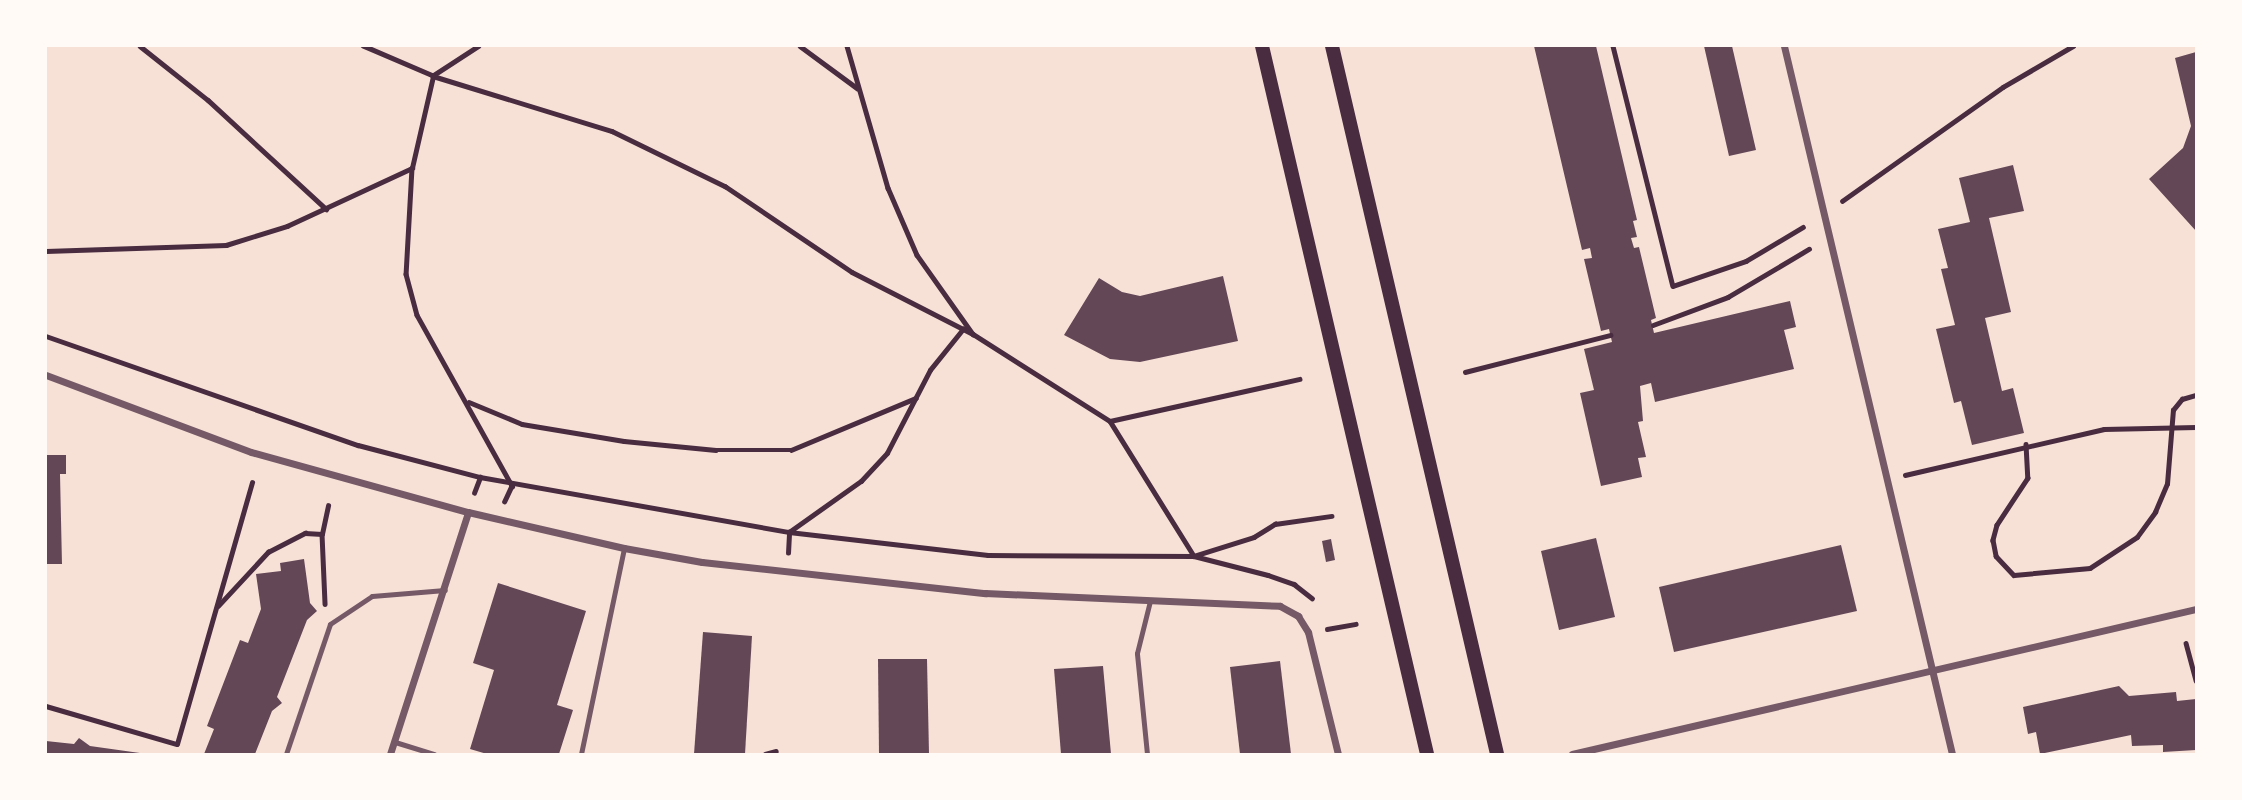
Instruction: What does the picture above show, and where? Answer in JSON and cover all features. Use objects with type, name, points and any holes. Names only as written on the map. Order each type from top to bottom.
[{"type":"main road","points":[[1262,46],[1427,754]]},
{"type":"main road","points":[[1332,46],[1497,754]]},
{"type":"street","points":[[1784,46],[1952,754]]},
{"type":"street","points":[[46,375],[251,452],[468,512],[624,548],[786,573],[985,593],[1280,606],[1298,616],[1308,632],[1338,754]]},
{"type":"street","points":[[390,754],[468,512]]},
{"type":"street","points":[[1572,754],[2196,609]]},
{"type":"lane","points":[[581,754],[624,548]]},
{"type":"lane","points":[[286,754],[330,624],[372,596],[445,590]]},
{"type":"lane","points":[[1147,754],[1137,653],[1150,601]]},
{"type":"lane","points":[[395,742],[434,754]]},
{"type":"path","points":[[140,46],[208,100],[326,209]]},
{"type":"path","points":[[363,46],[433,76],[612,131],[725,186],[852,272],[973,334],[1110,421],[1194,556]]},
{"type":"path","points":[[478,46],[433,76],[412,168],[406,274],[417,315],[469,402],[512,485]]},
{"type":"path","points":[[800,46],[857,88]]},
{"type":"path","points":[[847,46],[888,188],[917,255],[973,334]]},
{"type":"path","points":[[1614,46],[1674,286],[1746,261],[1803,227]]},
{"type":"path","points":[[1841,201],[2003,87],[2073,46]]},
{"type":"path","points":[[46,251],[226,245],[326,209],[412,168]]},
{"type":"path","points":[[1653,325],[1728,297],[1809,249]]},
{"type":"path","points":[[786,573],[789,533],[817,508],[861,481],[887,453],[930,370],[963,329]]},
{"type":"path","points":[[1465,372],[1610,335]]},
{"type":"path","points":[[46,336],[358,445],[512,485],[789,533],[988,555],[1194,556],[1294,584],[1316,603]]},
{"type":"path","points":[[1110,421],[1299,379]]},
{"type":"path","points":[[2026,444],[2028,478],[1993,540],[2002,567],[2014,575],[2037,575],[2090,568],[2137,537],[2155,512],[2167,484],[2173,410],[2182,400],[2196,395]]},
{"type":"path","points":[[469,402],[522,424],[624,441],[716,450],[791,450],[916,398]]},
{"type":"path","points":[[1905,475],[2026,444],[2104,429],[2196,428]]},
{"type":"path","points":[[472,498],[480,477]]},
{"type":"path","points":[[46,706],[177,744],[252,483]]},
{"type":"path","points":[[503,505],[512,485]]},
{"type":"path","points":[[328,506],[322,534],[330,624]]},
{"type":"path","points":[[1194,556],[1254,537],[1275,524],[1331,516]]},
{"type":"path","points":[[217,606],[268,552],[305,533],[322,534]]},
{"type":"path","points":[[1326,620],[1330,629]]},
{"type":"path","points":[[1322,630],[1356,624]]},
{"type":"path","points":[[2186,643],[2196,681]]},
{"type":"path","points":[[765,754],[776,751]]},
{"type":"building","points":[[1534,46],[1596,46],[1637,220],[1633,221],[1637,237],[1631,238],[1634,248],[1639,247],[1656,318],[1651,320],[1654,333],[1790,301],[1796,327],[1784,330],[1794,369],[1655,402],[1651,383],[1640,386],[1643,421],[1638,422],[1646,457],[1638,458],[1642,477],[1601,486],[1580,393],[1594,390],[1584,349],[1612,342],[1609,329],[1601,331],[1584,259],[1592,258],[1590,248],[1582,250]]},
{"type":"building","points":[[1704,46],[1732,46],[1756,150],[1729,156]]},
{"type":"building","points":[[2196,52],[2196,231],[2149,179],[2183,148],[2191,126],[2175,58]]},
{"type":"building","points":[[2013,165],[2024,211],[1989,218],[2011,312],[1985,318],[2002,391],[2013,388],[2024,433],[1972,445],[1961,401],[1954,403],[1936,329],[1955,325],[1941,269],[1948,268],[1938,229],[1970,222],[1959,178]]},
{"type":"building","points":[[1223,276],[1238,341],[1140,362],[1110,359],[1064,335],[1099,278],[1122,292],[1140,296]]},
{"type":"building","points":[[46,455],[66,455],[66,474],[60,474],[62,564],[46,564]]},
{"type":"building","points":[[1596,538],[1615,617],[1559,630],[1541,551]]},
{"type":"building","points":[[1331,539],[1335,560],[1326,562],[1322,541]]},
{"type":"building","points":[[1841,545],[1857,611],[1674,652],[1659,587]]},
{"type":"building","points":[[304,559],[310,603],[317,611],[307,620],[277,697],[282,703],[272,711],[255,754],[204,754],[214,729],[207,726],[240,640],[248,643],[261,609],[256,574],[281,571],[280,563]]},
{"type":"building","points":[[498,583],[586,611],[557,705],[573,710],[559,754],[487,754],[470,749],[494,670],[473,663]]},
{"type":"building","points":[[703,632],[752,636],[745,754],[694,754]]},
{"type":"building","points":[[878,659],[927,659],[929,754],[879,754]]},
{"type":"building","points":[[1280,661],[1291,754],[1240,754],[1230,667]]},
{"type":"building","points":[[1103,666],[1111,754],[1061,754],[1054,669]]},
{"type":"building","points":[[2119,686],[2129,696],[2176,692],[2177,701],[2196,699],[2196,750],[2163,752],[2163,745],[2132,746],[2131,735],[2040,754],[2036,732],[2028,734],[2023,707]]},
{"type":"building","points":[[79,738],[90,746],[147,754],[46,754],[46,741],[74,744]]}]
